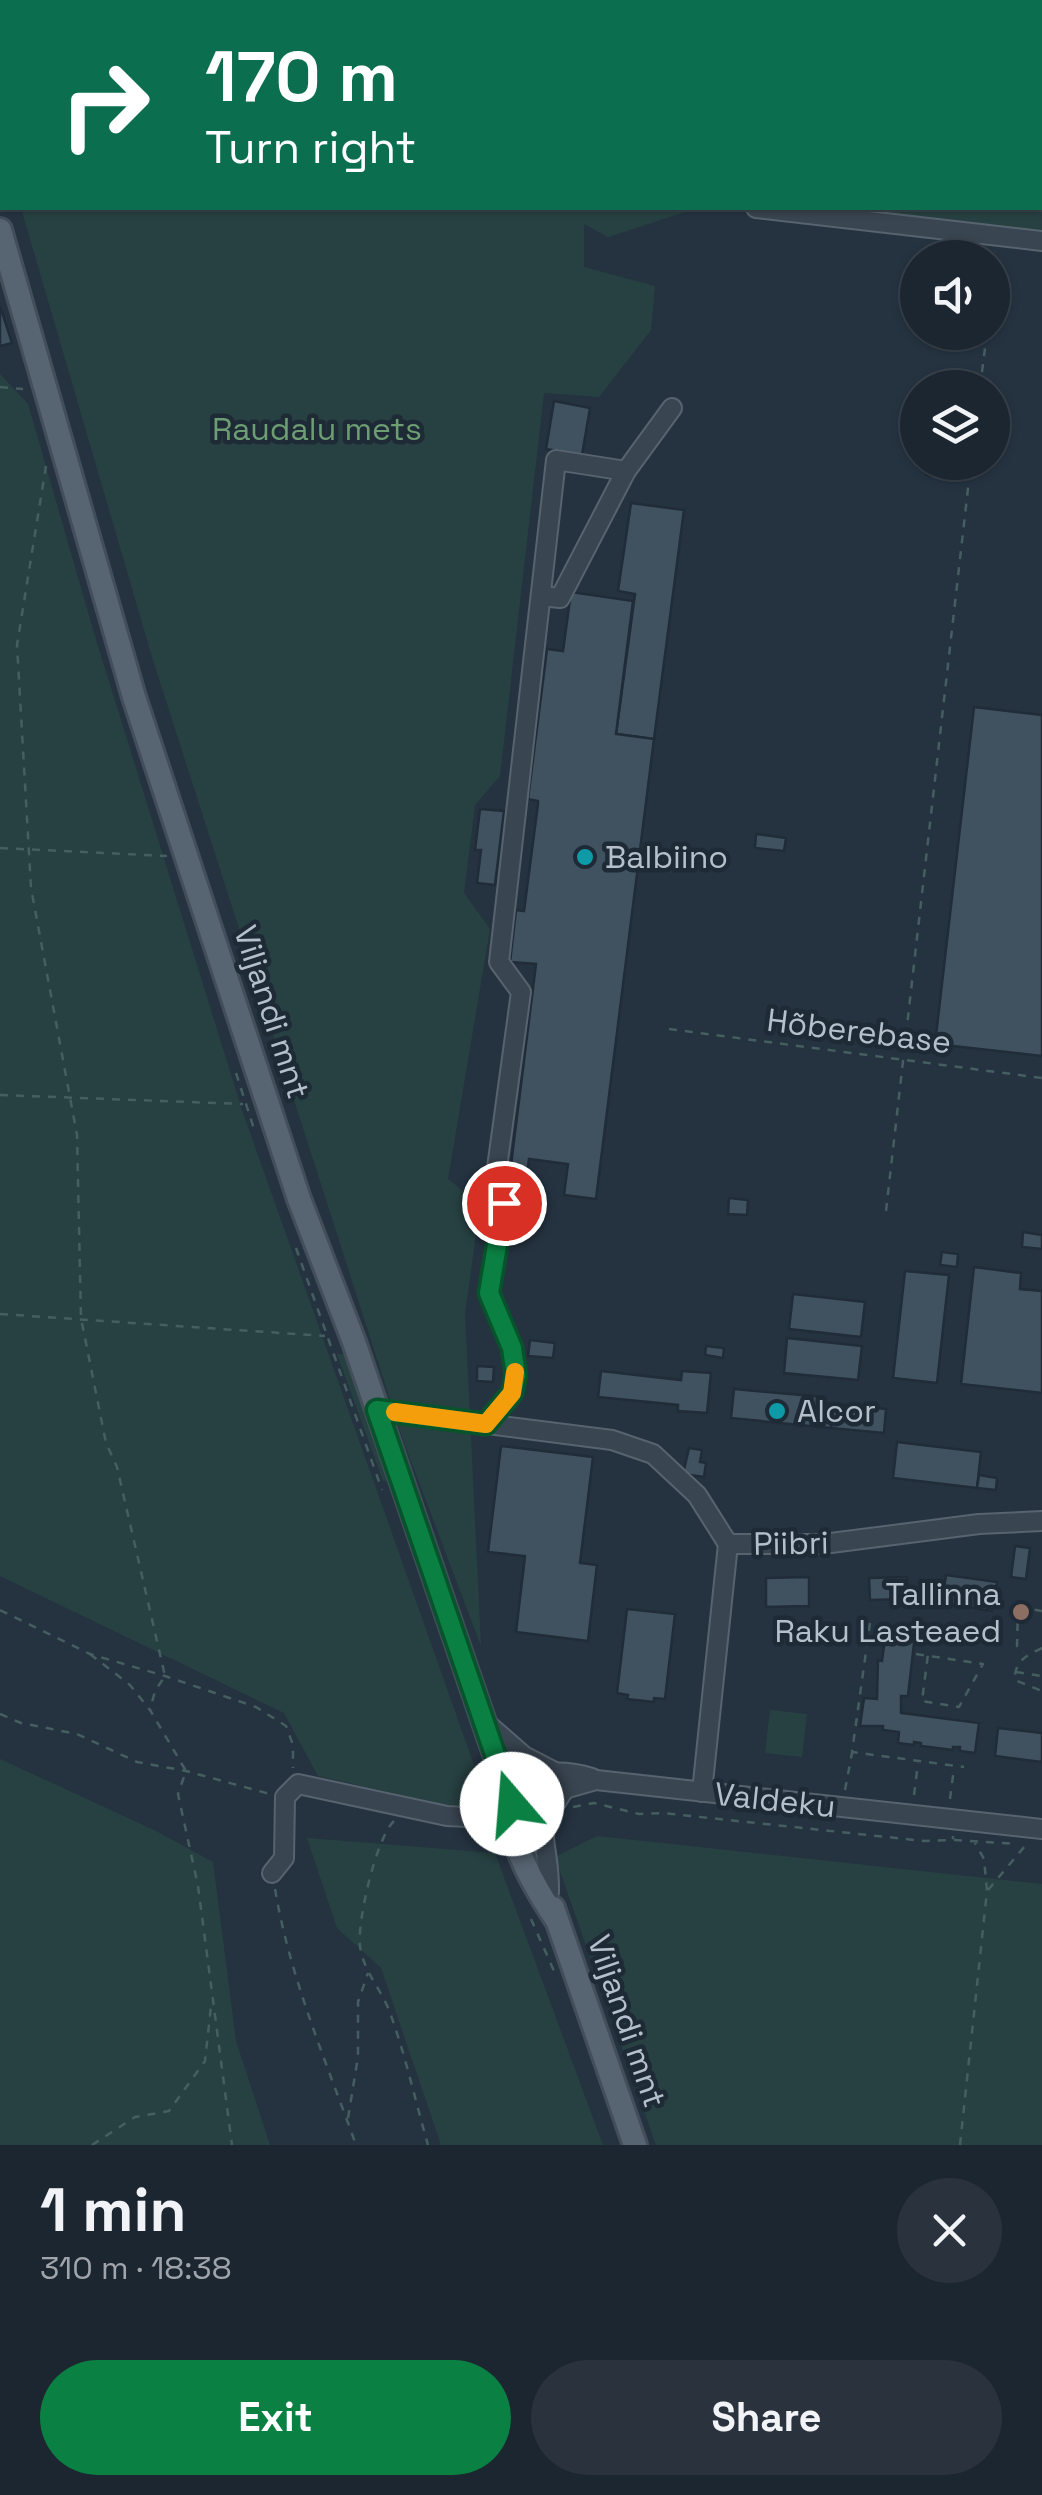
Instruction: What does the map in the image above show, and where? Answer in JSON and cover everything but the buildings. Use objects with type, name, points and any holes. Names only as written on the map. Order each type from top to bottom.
[{"type":"main road","name":"Viljandi mnt","points":[[0,230],[140,715],[299,1200],[377,1410],[508,1793],[523,1813],[636,2145]]},
{"type":"main road","name":"Viljandi mnt","points":[[508,1793],[508,1818],[537,1891],[556,1919]]},
{"type":"street","points":[[773,210],[1042,242]]},
{"type":"street","points":[[540,596],[560,598],[626,471],[672,408]]},
{"type":"street","points":[[486,1424],[512,1393],[516,1376],[512,1348],[489,1293],[504,1203],[496,1175],[520,992],[499,962],[556,460],[626,471]]},
{"type":"street","points":[[377,1410],[612,1440],[653,1454],[697,1495],[728,1544]]},
{"type":"street","name":"Piibri","points":[[702,1792],[728,1544],[823,1544],[980,1524],[1042,1521]]},
{"type":"street","points":[[483,1720],[524,1756],[554,1771]]},
{"type":"street","points":[[272,1873],[284,1858],[292,1790],[447,1816],[482,1814],[508,1793],[554,1771],[570,1771],[596,1780]]},
{"type":"street","name":"Valdeku","points":[[508,1793],[596,1780],[1042,1829]]},
{"type":"street","points":[[549,1892],[542,1838],[544,1822],[567,1786]]},
{"type":"path","points":[[995,236],[995,240]]},
{"type":"path","points":[[47,460],[17,645],[31,888],[77,1135],[81,1318],[106,1443],[117,1467],[165,1676],[155,1691],[150,1710]]},
{"type":"path","points":[[886,1211],[969,480]]},
{"type":"path","points":[[0,848],[168,856]]},
{"type":"path","name":"Hõberebase","points":[[669,1029],[1042,1078]]},
{"type":"path","points":[[0,1095],[245,1104]]},
{"type":"path","points":[[0,1314],[326,1336]]},
{"type":"path","points":[[1025,1655],[1017,1646],[1018,1607],[1042,1610]]},
{"type":"path","points":[[0,1610],[90,1654],[256,1707],[286,1726],[293,1745],[292,1790],[249,1790],[186,1771],[137,1762],[77,1734],[21,1723],[0,1714]]},
{"type":"path","points":[[845,1790],[870,1623]]},
{"type":"path","points":[[1042,1648],[1025,1655],[1014,1671],[1020,1684],[1042,1691]]},
{"type":"path","points":[[90,1654],[130,1686],[150,1710],[186,1771],[178,1794],[198,1886],[232,2145]]},
{"type":"path","points":[[916,1654],[928,1654],[984,1664],[959,1707],[922,1702],[928,1654]]},
{"type":"path","points":[[1014,1671],[1042,1676]]},
{"type":"path","points":[[852,1752],[964,1768]]},
{"type":"path","points":[[914,1801],[919,1762]]},
{"type":"path","points":[[949,1805],[954,1766]]},
{"type":"path","points":[[566,1810],[594,1804],[639,1814],[663,1813],[924,1841],[1006,1846],[1028,1842],[987,1891]]},
{"type":"path","points":[[395,1820],[384,1830],[377,1849],[360,1925],[360,1948],[388,2008],[428,2145]]},
{"type":"path","points":[[953,1840],[954,1828]]},
{"type":"path","points":[[960,2145],[987,1891],[984,1859],[975,1843]]},
{"type":"path","points":[[272,1873],[282,1929],[356,2145]]},
{"type":"path","points":[[348,2121],[358,2057],[358,2002],[368,1972]]},
{"type":"path","points":[[92,2145],[135,2117],[168,2111],[205,2061],[212,1997]]},
{"type":"green space","name":"Raudalu mets","points":[[22,210],[692,210],[608,237],[584,224],[584,267],[655,286],[651,330],[599,397],[544,393],[500,776],[475,805],[464,893],[490,929],[448,1179],[480,1205],[465,1314],[481,1646],[403,1440],[152,657]]},
{"type":"green space","points":[[746,210],[1042,210],[1042,250],[1010,246],[1010,240],[968,240]]},
{"type":"green space","points":[[0,374],[28,404],[94,633],[242,1110],[485,1796],[473,1803],[475,1808],[463,1809],[318,1776],[284,1713],[0,1576]]},
{"type":"green space","points":[[337,1354],[346,1354],[387,1481],[383,1481]]},
{"type":"green space","points":[[770,1710],[807,1714],[802,1757],[765,1753]]},
{"type":"green space","points":[[0,1759],[154,1830],[213,1862],[236,2041],[270,2145],[0,2145]]},
{"type":"green space","points":[[597,1836],[1042,1884],[1042,2145],[656,2145],[555,1857]]},
{"type":"green space","points":[[307,1838],[495,1853],[603,2145],[441,2145],[381,1968],[337,1928]]},
{"type":"slow traffic","points":[[395,1412],[486,1424],[512,1393],[515,1372]]},
{"type":"place","name":"Balbiino","points":[[585,857]]},
{"type":"place","name":"Alcor","points":[[777,1411]]},
{"type":"place","name":"Tallinna Raku Lasteaed","points":[[1021,1612]]},
{"type":"route","points":[[504,1203],[489,1293],[512,1348],[516,1376],[512,1393],[486,1424],[377,1410],[512,1804]]}]
